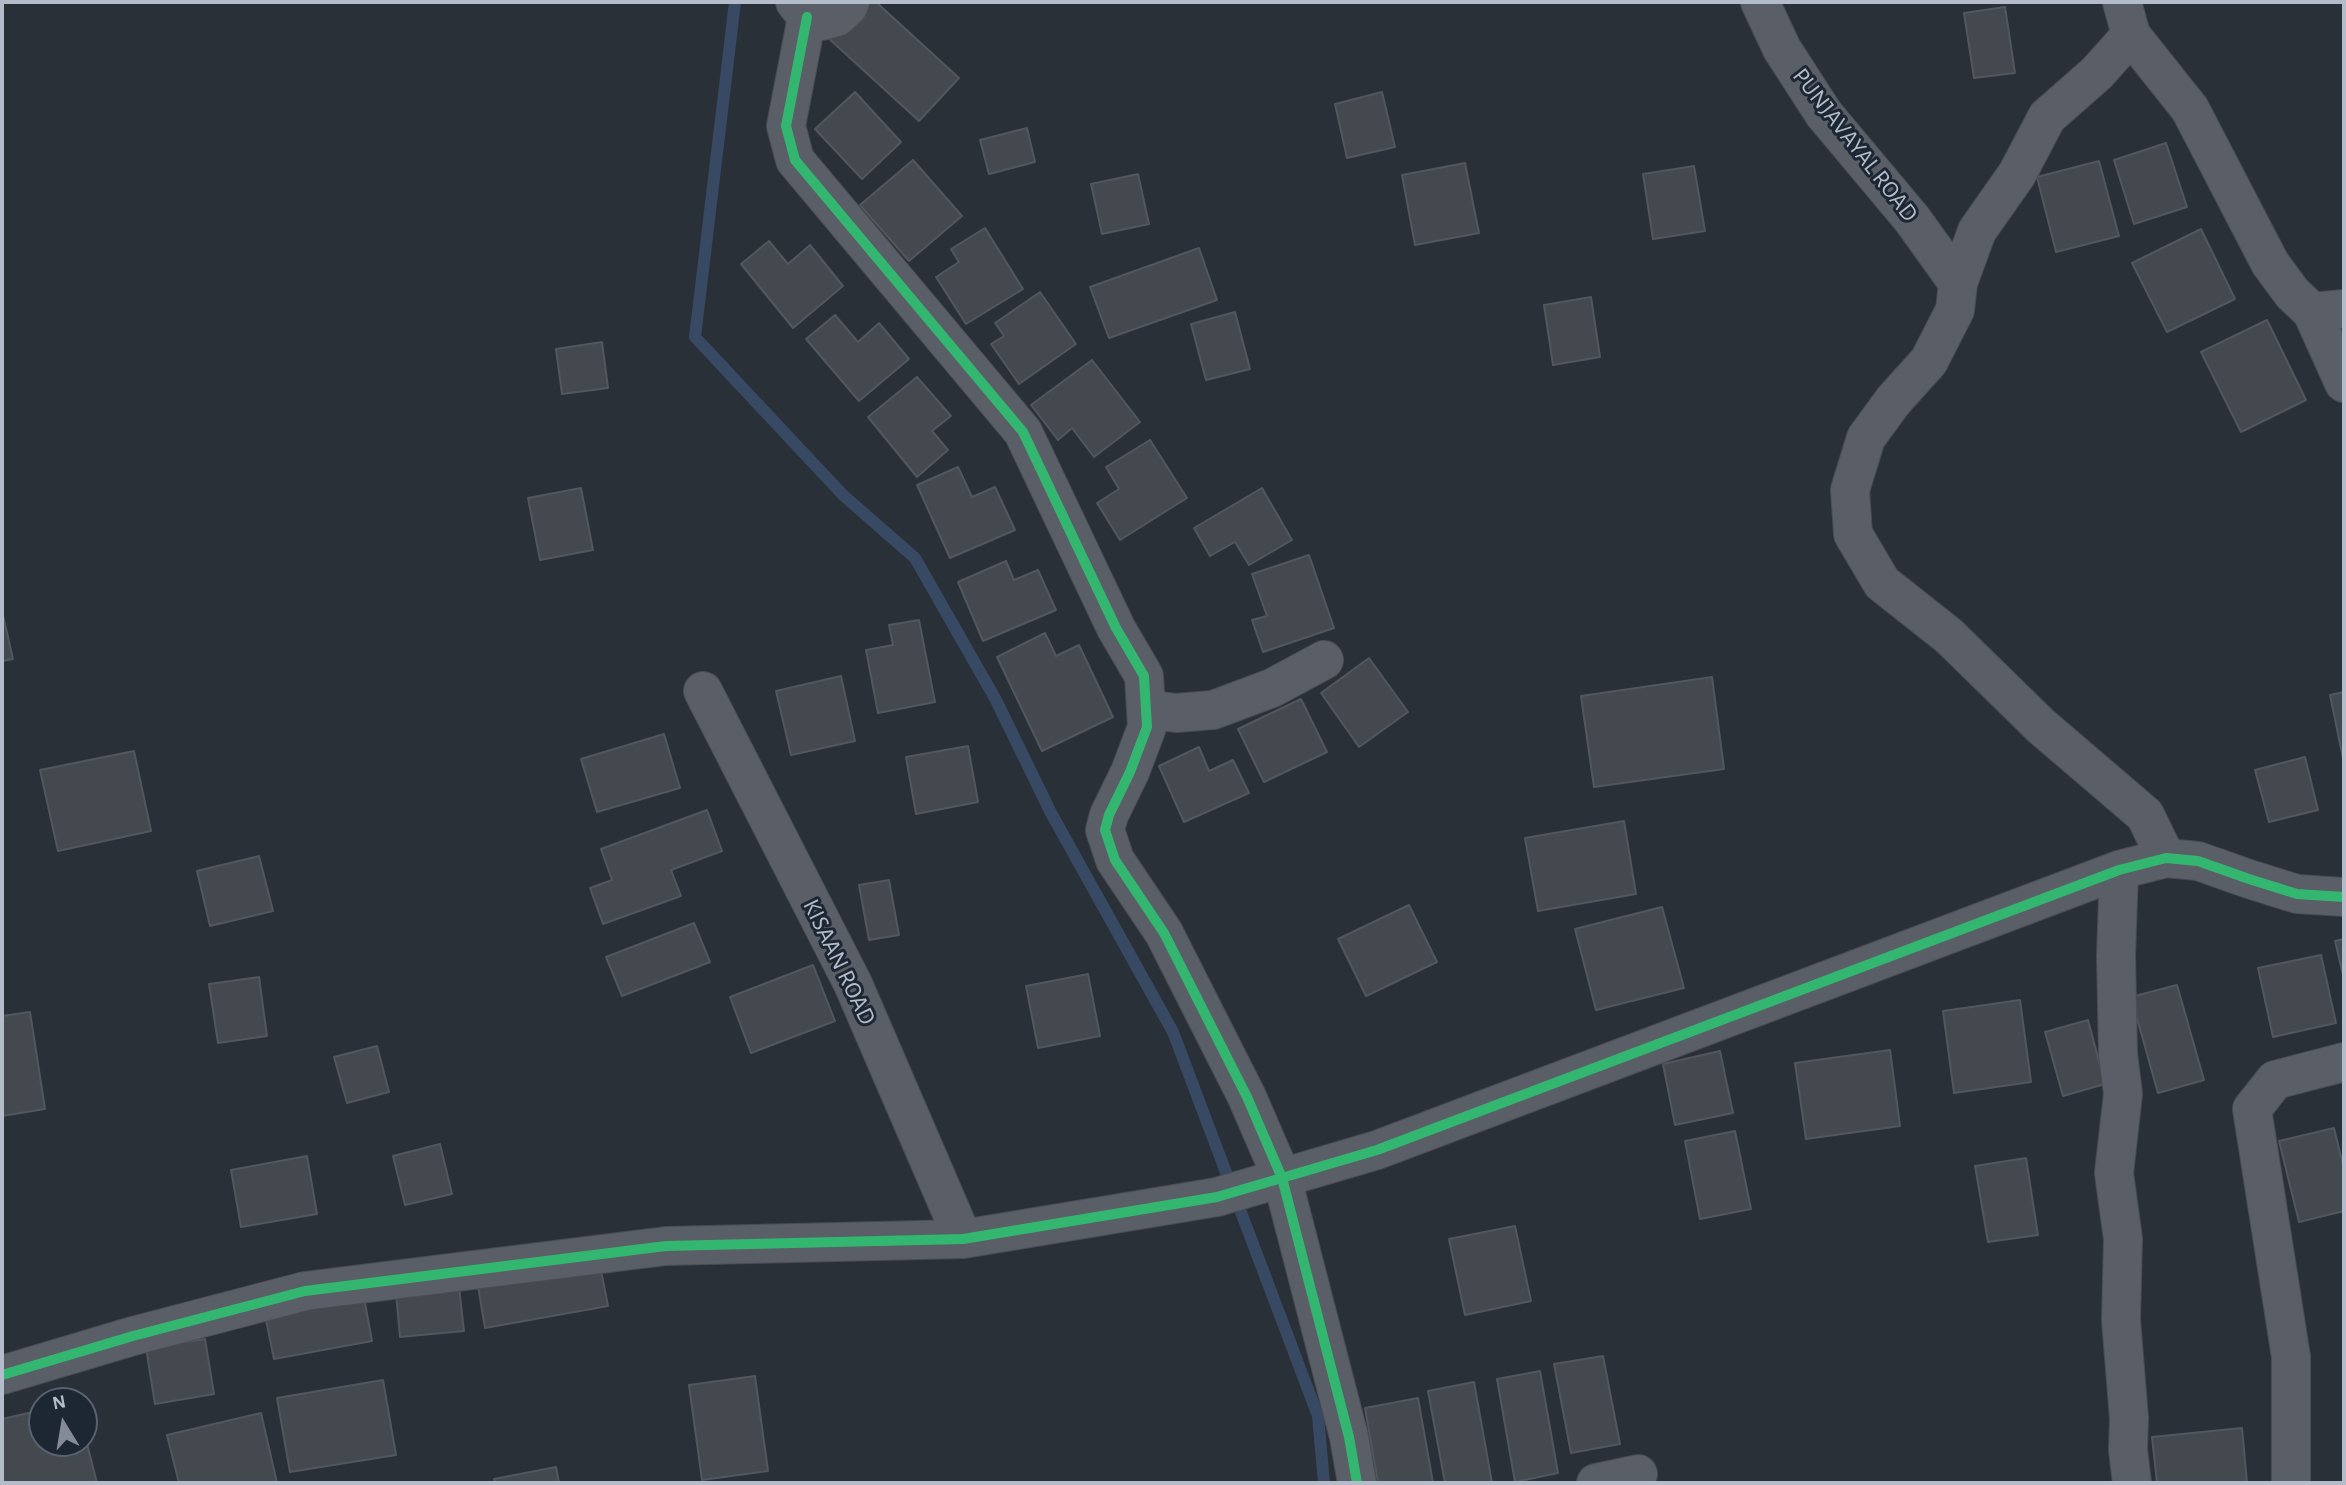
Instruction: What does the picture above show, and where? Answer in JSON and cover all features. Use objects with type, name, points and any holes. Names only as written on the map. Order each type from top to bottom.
[{"type":"street","points":[[850,2],[837,17],[822,21],[801,9],[786,126],[795,160],[1023,432],[1116,628],[1144,677],[1147,727],[1105,830],[1115,860],[1164,933],[1247,1097],[1349,1437],[1357,1483]]},
{"type":"street","name":"PUNJAVAYAL ROAD","points":[[1760,2],[1782,49],[1824,114],[1912,219],[1958,284]]},
{"type":"street","points":[[2166,858],[2145,815],[2041,726],[1950,636],[1882,583],[1853,534],[1850,490],[1866,438],[1893,401],[1929,361],[1955,310],[1958,284],[1978,232],[2017,174],[2047,117],[2097,74],[2127,18],[2190,109],[2270,262],[2292,293],[2328,311],[2344,383]]},
{"type":"street","points":[[1146,709],[1176,713],[1213,710],[1272,688],[1324,660]]},
{"type":"street","name":"KISAAN ROAD","points":[[703,691],[853,985],[962,1239]]},
{"type":"street","points":[[2,1375],[132,1336],[305,1291],[666,1246],[962,1239],[1217,1196],[1377,1150],[2119,870],[2166,858],[2198,860],[2297,894],[2344,897]]},
{"type":"street","points":[[2119,870],[2116,956],[2118,1054],[2123,1094],[2114,1173],[2123,1239],[2121,1320],[2132,1483]]},
{"type":"street","points":[[2291,1483],[2291,1357],[2252,1109],[2275,1080],[2344,1062]]},
{"type":"street","points":[[1596,1483],[1638,1474]]},
{"type":"building","points":[[859,2],[876,2],[959,78],[919,121],[826,36]]},
{"type":"building","points":[[2005,7],[2015,73],[1974,78],[1964,13]]},
{"type":"building","points":[[855,92],[901,142],[862,179],[815,129]]},
{"type":"building","points":[[1382,92],[1395,147],[1347,158],[1335,104]]},
{"type":"building","points":[[1027,128],[1035,162],[989,174],[980,140]]},
{"type":"building","points":[[2166,143],[2187,207],[2134,224],[2114,160]]},
{"type":"building","points":[[913,160],[962,216],[909,261],[860,205]]},
{"type":"building","points":[[2099,161],[2119,236],[2056,252],[2037,177]]},
{"type":"building","points":[[1465,163],[1479,233],[1415,245],[1402,175]]},
{"type":"building","points":[[1694,166],[1705,231],[1653,239],[1643,174]]},
{"type":"building","points":[[1138,174],[1149,224],[1102,234],[1091,184]]},
{"type":"building","points":[[985,228],[1023,289],[966,324],[936,277],[959,262],[951,249]]},
{"type":"building","points":[[2201,229],[2235,299],[2167,332],[2132,263]]},
{"type":"building","points":[[769,241],[788,264],[810,245],[843,286],[793,328],[741,264]]},
{"type":"building","points":[[1199,248],[1217,300],[1109,338],[1090,287]]},
{"type":"building","points":[[1040,292],[1076,344],[1019,384],[991,344],[1004,336],[995,323]]},
{"type":"building","points":[[1591,297],[1600,357],[1553,365],[1544,305]]},
{"type":"building","points":[[1235,312],[1250,369],[1206,380],[1191,324]]},
{"type":"building","points":[[835,315],[858,342],[879,323],[909,359],[859,401],[806,339]]},
{"type":"building","points":[[2267,320],[2306,400],[2241,432],[2201,352]]},
{"type":"building","points":[[602,342],[608,388],[562,394],[556,349]]},
{"type":"building","points":[[1092,360],[1140,422],[1094,457],[1072,428],[1058,440],[1031,405]]},
{"type":"building","points":[[917,377],[951,416],[932,431],[948,450],[917,477],[868,417]]},
{"type":"building","points":[[1150,440],[1187,498],[1120,540],[1097,503],[1119,489],[1106,467]]},
{"type":"building","points":[[958,467],[972,497],[995,487],[1015,530],[950,558],[917,485]]},
{"type":"building","points":[[581,488],[593,550],[540,560],[528,498]]},
{"type":"building","points":[[1262,488],[1292,540],[1249,565],[1235,542],[1210,556],[1194,528]]},
{"type":"building","points":[[1309,555],[1334,628],[1263,652],[1252,620],[1267,616],[1252,574]]},
{"type":"building","points":[[1006,561],[1014,580],[1038,570],[1056,610],[983,641],[958,582]]},
{"type":"building","points":[[2,611],[13,659],[2,661]]},
{"type":"building","points":[[919,620],[935,702],[878,713],[866,650],[893,645],[889,625]]},
{"type":"building","points":[[1045,633],[1056,656],[1079,645],[1113,717],[1042,751],[997,657]]},
{"type":"building","points":[[1369,658],[1408,712],[1359,747],[1321,693]]},
{"type":"building","points":[[841,676],[855,741],[791,755],[776,691]]},
{"type":"building","points":[[1712,677],[1724,769],[1594,787],[1581,696]]},
{"type":"building","points":[[2344,692],[2344,763],[2330,695]]},
{"type":"building","points":[[1301,699],[1327,752],[1264,782],[1238,729]]},
{"type":"building","points":[[664,734],[680,788],[597,812],[581,759]]},
{"type":"building","points":[[968,746],[978,802],[916,814],[906,757]]},
{"type":"building","points":[[1199,747],[1209,771],[1233,760],[1249,793],[1184,822],[1159,766]]},
{"type":"building","points":[[134,751],[151,831],[58,851],[40,770]]},
{"type":"building","points":[[2305,757],[2318,810],[2269,822],[2255,770]]},
{"type":"building","points":[[707,810],[722,851],[671,870],[681,896],[603,924],[590,888],[612,880],[601,849]]},
{"type":"building","points":[[1624,821],[1636,894],[1538,911],[1525,838]]},
{"type":"building","points":[[259,856],[273,911],[210,926],[197,871]]},
{"type":"building","points":[[889,880],[899,935],[869,940],[859,885]]},
{"type":"building","points":[[1409,905],[1437,962],[1366,996],[1338,939]]},
{"type":"building","points":[[1662,907],[1684,988],[1596,1010],[1575,929]]},
{"type":"building","points":[[694,923],[710,962],[622,996],[606,957]]},
{"type":"building","points":[[2344,939],[2344,979],[2335,941]]},
{"type":"building","points":[[2321,955],[2336,1023],[2273,1037],[2258,968]]},
{"type":"building","points":[[813,965],[835,1021],[751,1053],[730,997]]},
{"type":"building","points":[[1088,974],[1100,1036],[1038,1048],[1026,986]]},
{"type":"building","points":[[259,977],[267,1036],[218,1043],[209,984]]},
{"type":"building","points":[[2177,985],[2204,1080],[2158,1093],[2131,997]]},
{"type":"building","points":[[2020,1000],[2031,1082],[1954,1093],[1943,1011]]},
{"type":"building","points":[[30,1012],[45,1109],[2,1116],[2,1016]]},
{"type":"building","points":[[2088,1020],[2105,1084],[2063,1096],[2045,1032]]},
{"type":"building","points":[[377,1046],[389,1092],[347,1103],[334,1057]]},
{"type":"building","points":[[1890,1050],[1900,1126],[1806,1139],[1795,1063]]},
{"type":"building","points":[[1720,1051],[1733,1113],[1675,1125],[1663,1064]]},
{"type":"building","points":[[2334,1128],[2344,1169],[2344,1211],[2299,1222],[2279,1141]]},
{"type":"building","points":[[1735,1131],[1751,1209],[1700,1219],[1685,1141]]},
{"type":"building","points":[[440,1144],[452,1194],[405,1205],[393,1156]]},
{"type":"building","points":[[307,1156],[317,1214],[241,1227],[231,1170]]},
{"type":"building","points":[[2026,1158],[2038,1235],[1988,1242],[1975,1166]]},
{"type":"building","points":[[1515,1226],[1531,1301],[1465,1315],[1449,1239]]},
{"type":"building","points":[[600,1265],[608,1306],[485,1328],[478,1286]]},
{"type":"building","points":[[459,1287],[464,1331],[400,1337],[396,1293]]},
{"type":"building","points":[[363,1292],[372,1341],[274,1359],[264,1310]]},
{"type":"building","points":[[205,1339],[214,1394],[155,1404],[146,1348]]},
{"type":"building","points":[[1603,1356],[1620,1444],[1571,1453],[1554,1364]]},
{"type":"building","points":[[1540,1371],[1558,1473],[1515,1482],[1497,1379]]},
{"type":"building","points":[[755,1376],[768,1471],[702,1480],[689,1385]]},
{"type":"building","points":[[383,1380],[396,1455],[290,1472],[277,1398]]},
{"type":"building","points":[[1474,1382],[1492,1483],[1445,1483],[1428,1391]]},
{"type":"building","points":[[1418,1398],[1433,1483],[1378,1483],[1365,1408]]},
{"type":"building","points":[[28,1413],[28,1457],[90,1457],[97,1483],[2,1483],[2,1419]]},
{"type":"building","points":[[261,1413],[277,1483],[179,1483],[167,1435]]},
{"type":"building","points":[[2242,1428],[2247,1483],[2157,1483],[2152,1437]]},
{"type":"building","points":[[556,1467],[559,1483],[495,1483],[494,1479]]},
{"type":"waterway","points":[[735,2],[695,337],[843,495],[915,558],[996,700],[1051,813],[1173,1032],[1318,1416],[1324,1483]]},
{"type":"cycle path","points":[[807,17],[786,126],[795,160],[1023,432],[1116,628],[1144,676],[1147,727],[1105,830],[1115,860],[1164,933],[1247,1097],[1282,1178],[1349,1437],[1357,1483]]},
{"type":"cycle path","points":[[2,1375],[133,1336],[305,1291],[666,1246],[963,1239],[1217,1197],[1377,1150],[2119,870],[2166,858],[2198,861],[2297,894],[2344,897]]}]
